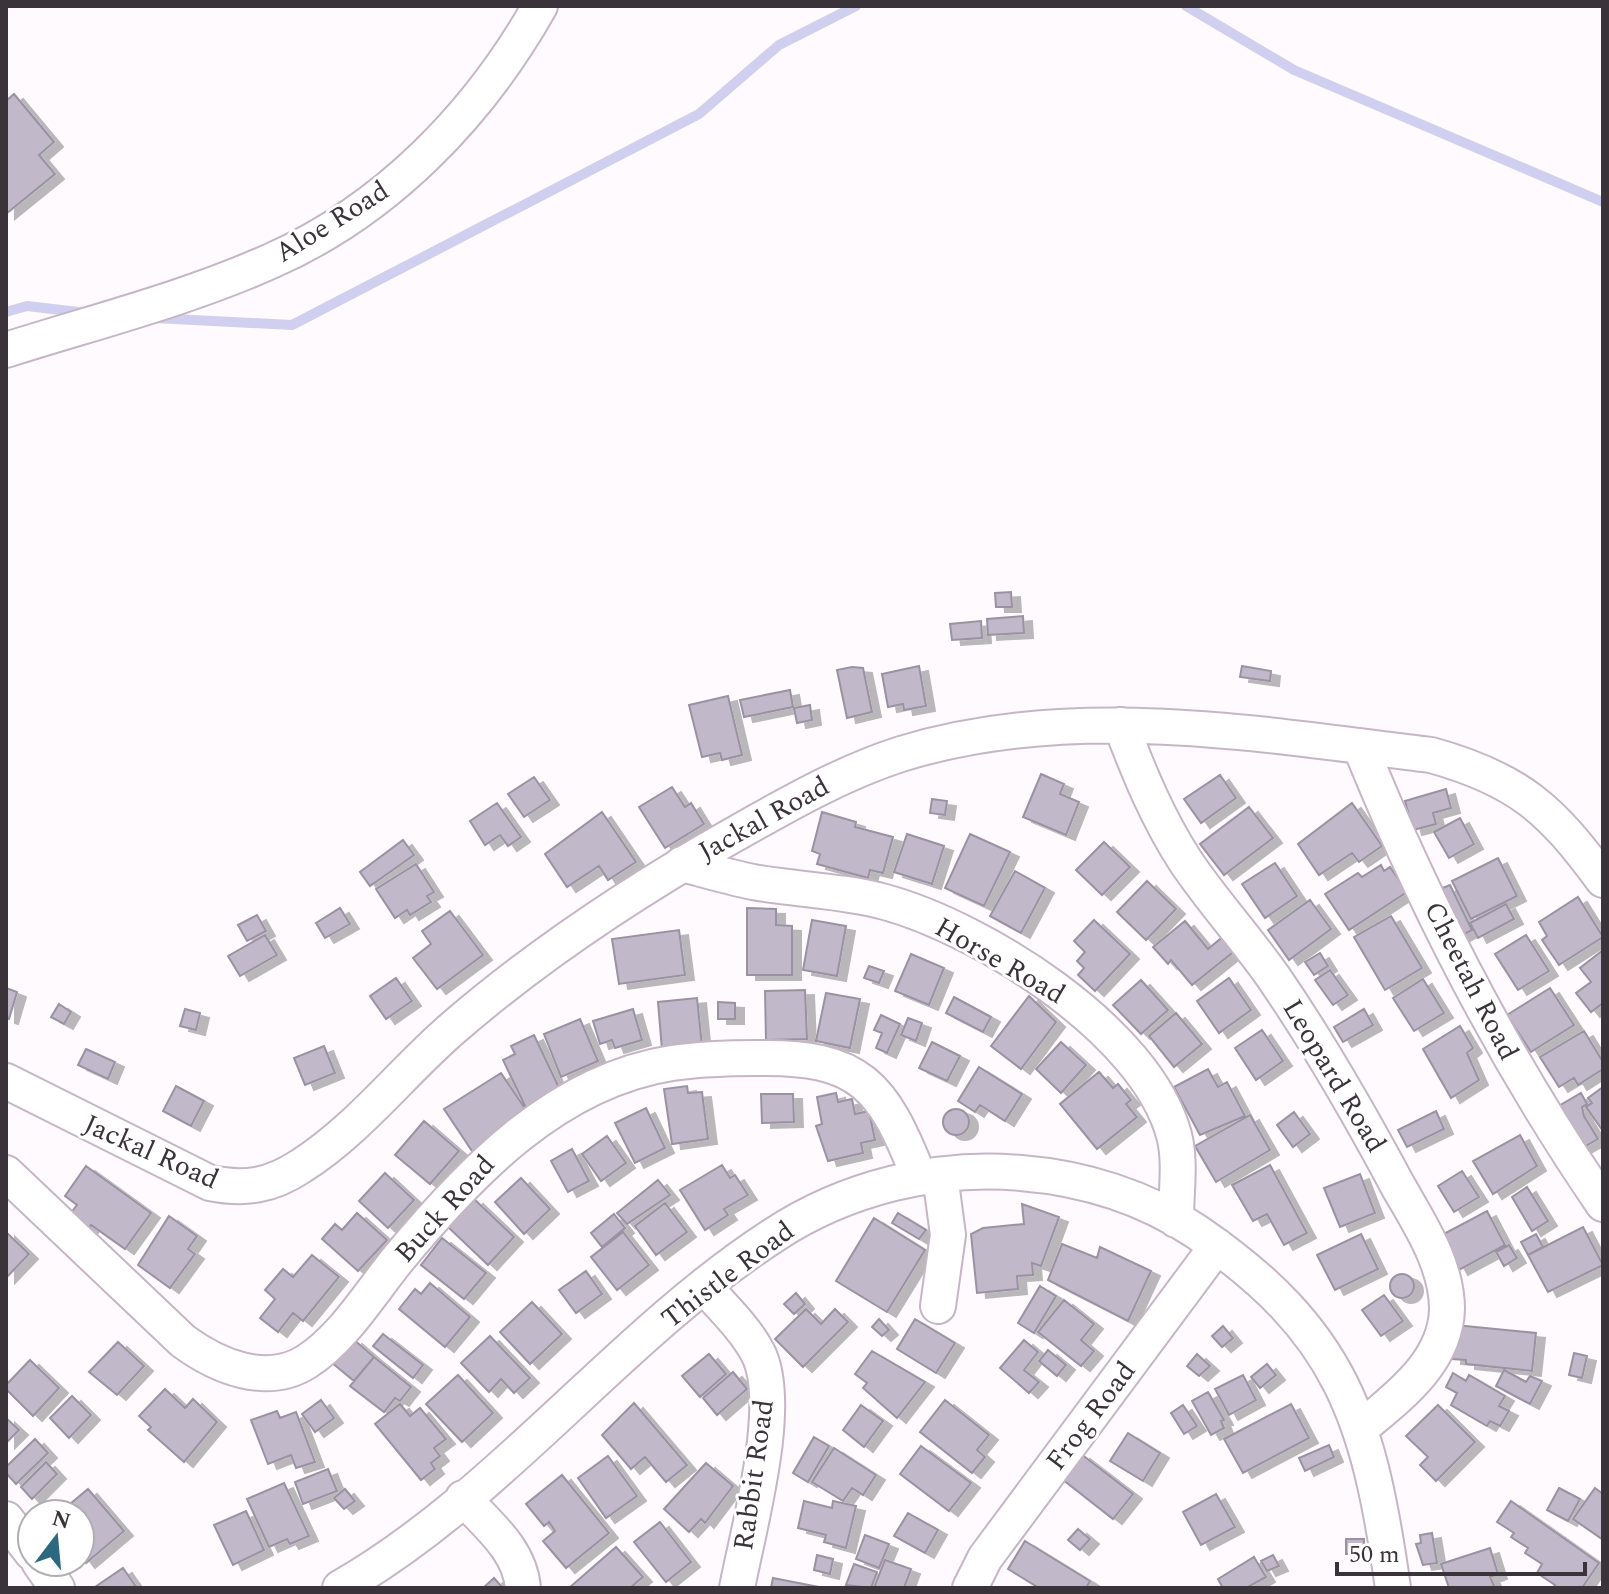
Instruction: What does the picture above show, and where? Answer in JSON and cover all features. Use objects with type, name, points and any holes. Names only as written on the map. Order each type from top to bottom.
[{"type":"street","name":"Aloe Road","points":[[6,350],[200,289],[272,261],[345,220],[403,176],[456,125],[484,94],[540,6]]},
{"type":"street","name":"Jackal Road","points":[[6,1081],[210,1183],[234,1188],[259,1186],[304,1165],[497,989],[577,929],[682,864],[847,775],[901,754],[1013,731],[1121,725],[1431,755],[1474,767],[1515,787],[1537,803],[1573,839],[1603,880]]},
{"type":"street","name":"Leopard Road","points":[[1121,725],[1145,788],[1164,824],[1187,862],[1273,976],[1345,1088],[1432,1248],[1445,1288],[1447,1312],[1438,1343],[1408,1389],[1361,1428]]},
{"type":"street","name":"Cheetah Road","points":[[1360,746],[1401,845],[1518,1073],[1603,1204]]},
{"type":"street","name":"Horse Road","points":[[682,864],[753,882],[844,892],[887,902],[965,935],[1053,989],[1112,1037],[1162,1104],[1174,1136],[1176,1220]]},
{"type":"street","name":"Buck Road","points":[[6,1173],[183,1341],[228,1367],[269,1372],[305,1363],[321,1351],[455,1190],[493,1153],[594,1089],[670,1064],[715,1059],[773,1058],[835,1066],[858,1076],[878,1094],[929,1176],[948,1235],[938,1306]]},
{"type":"street","name":"Thistle Road","points":[[340,1588],[406,1544],[463,1498],[704,1286],[787,1228],[848,1199],[929,1176],[1001,1171],[1088,1183],[1176,1220],[1265,1282],[1319,1346],[1361,1428],[1378,1485],[1393,1588]]},
{"type":"street","name":"Frog Road","points":[[970,1588],[985,1558],[1217,1246]]},
{"type":"street","name":"Rabbit Road","points":[[704,1286],[757,1351],[766,1373],[764,1442],[737,1588]]},
{"type":"street","points":[[463,1498],[512,1551],[521,1568],[523,1588]]},
{"type":"building","points":[[14,94],[54,142],[39,155],[55,174],[6,214],[6,101]]},
{"type":"building","points":[[1011,592],[1012,607],[996,607],[995,593]]},
{"type":"building","points":[[1023,616],[1024,633],[988,635],[987,619]]},
{"type":"building","points":[[981,621],[982,638],[952,640],[950,624]]},
{"type":"building","points":[[919,666],[926,706],[904,710],[903,704],[888,707],[882,674]]},
{"type":"building","points":[[1242,666],[1271,671],[1270,681],[1240,677]]},
{"type":"building","points":[[863,668],[872,712],[847,718],[837,670]]},
{"type":"building","points":[[790,690],[793,707],[744,717],[740,700]]},
{"type":"building","points":[[728,696],[742,755],[722,760],[720,753],[702,757],[689,705]]},
{"type":"building","points":[[810,705],[812,720],[797,723],[794,708]]},
{"type":"building","points":[[1041,774],[1064,784],[1060,794],[1079,802],[1066,835],[1023,817]]},
{"type":"building","points":[[1220,775],[1236,798],[1201,823],[1184,799]]},
{"type":"building","points":[[534,777],[550,800],[524,817],[508,794]]},
{"type":"building","points":[[672,787],[685,807],[691,803],[704,824],[665,848],[639,807]]},
{"type":"building","points":[[1446,789],[1451,808],[1433,813],[1436,824],[1413,830],[1405,801]]},
{"type":"building","points":[[932,799],[947,801],[945,815],[930,813]]},
{"type":"building","points":[[497,803],[521,837],[508,846],[500,835],[485,845],[470,821]]},
{"type":"building","points":[[1352,803],[1382,846],[1359,862],[1352,853],[1319,875],[1298,844]]},
{"type":"building","points":[[1249,807],[1273,838],[1224,875],[1200,844]]},
{"type":"building","points":[[602,812],[636,862],[608,880],[599,866],[567,887],[545,854]]},
{"type":"building","points":[[822,812],[856,822],[855,827],[893,837],[883,873],[870,870],[868,878],[817,864],[820,854],[812,851]]},
{"type":"building","points":[[1460,818],[1474,844],[1449,858],[1434,832]]},
{"type":"building","points":[[907,834],[944,846],[932,884],[894,872]]},
{"type":"building","points":[[970,834],[1010,852],[984,906],[945,888]]},
{"type":"building","points":[[403,840],[414,855],[370,886],[360,872]]},
{"type":"building","points":[[1104,842],[1130,867],[1102,895],[1076,870]]},
{"type":"building","points":[[1498,858],[1517,896],[1471,919],[1452,881]]},
{"type":"building","points":[[1275,863],[1297,896],[1265,918],[1242,884]]},
{"type":"building","points":[[416,864],[434,892],[427,896],[431,902],[410,915],[407,910],[395,918],[376,889]]},
{"type":"building","points":[[1381,865],[1384,871],[1390,867],[1407,892],[1349,930],[1325,894],[1358,873],[1362,877]]},
{"type":"building","points":[[1015,871],[1045,888],[1021,933],[990,916]]},
{"type":"building","points":[[1147,881],[1176,909],[1146,940],[1117,912]]},
{"type":"building","points":[[1450,885],[1472,930],[1457,938],[1435,891]]},
{"type":"building","points":[[1578,897],[1603,937],[1559,965],[1542,940],[1547,936],[1539,922]]},
{"type":"building","points":[[1310,900],[1331,929],[1289,960],[1268,930]]},
{"type":"building","points":[[1506,904],[1514,919],[1478,938],[1470,923]]},
{"type":"building","points":[[340,908],[350,924],[325,938],[316,923]]},
{"type":"building","points":[[747,908],[776,909],[776,925],[792,926],[792,975],[747,975]]},
{"type":"building","points":[[450,911],[483,955],[437,989],[413,958],[431,944],[422,931]]},
{"type":"building","points":[[257,915],[266,931],[247,941],[238,925]]},
{"type":"building","points":[[1391,916],[1422,968],[1385,990],[1354,937]]},
{"type":"building","points":[[812,920],[846,926],[837,976],[803,970]]},
{"type":"building","points":[[1094,920],[1130,954],[1095,991],[1078,975],[1084,968],[1077,961],[1085,952],[1074,941]]},
{"type":"building","points":[[1185,921],[1208,949],[1225,935],[1237,949],[1192,985],[1171,960],[1168,964],[1153,947]]},
{"type":"building","points":[[679,930],[685,975],[619,984],[612,939]]},
{"type":"building","points":[[265,935],[277,955],[240,976],[228,956]]},
{"type":"building","points":[[1526,935],[1549,971],[1518,990],[1495,954]]},
{"type":"building","points":[[1603,950],[1603,1003],[1591,1012],[1576,993],[1591,982],[1580,968]]},
{"type":"building","points":[[1320,953],[1328,966],[1314,975],[1305,962]]},
{"type":"building","points":[[911,954],[944,968],[929,1005],[895,991]]},
{"type":"building","points":[[869,966],[884,971],[879,983],[864,978]]},
{"type":"building","points":[[1330,970],[1348,995],[1333,1005],[1315,980]]},
{"type":"building","points":[[396,978],[412,1001],[386,1019],[370,996]]},
{"type":"building","points":[[1229,978],[1251,1010],[1219,1033],[1197,1001]]},
{"type":"building","points":[[1423,979],[1444,1013],[1414,1031],[1393,998]]},
{"type":"building","points":[[1141,980],[1168,1010],[1141,1034],[1113,1005]]},
{"type":"building","points":[[6,988],[17,992],[9,1019],[6,1018]]},
{"type":"building","points":[[1550,988],[1574,1025],[1531,1052],[1507,1015]]},
{"type":"building","points":[[805,990],[807,1039],[766,1040],[765,991]]},
{"type":"building","points":[[826,993],[860,999],[850,1048],[816,1041]]},
{"type":"building","points":[[1029,996],[1056,1022],[1021,1069],[991,1046]]},
{"type":"building","points":[[954,997],[991,1017],[983,1032],[946,1013]]},
{"type":"building","points":[[697,998],[702,1046],[662,1050],[658,1002]]},
{"type":"building","points":[[718,1002],[735,1003],[735,1019],[718,1019]]},
{"type":"building","points":[[59,1004],[71,1012],[64,1024],[51,1017]]},
{"type":"building","points":[[185,1009],[200,1013],[196,1030],[180,1026]]},
{"type":"building","points":[[633,1009],[642,1040],[615,1048],[612,1040],[600,1044],[593,1021]]},
{"type":"building","points":[[1364,1009],[1373,1025],[1343,1042],[1334,1027]]},
{"type":"building","points":[[1176,1013],[1202,1044],[1174,1067],[1149,1036]]},
{"type":"building","points":[[881,1015],[900,1024],[887,1053],[876,1048],[882,1033],[874,1030]]},
{"type":"building","points":[[908,1018],[922,1023],[916,1041],[901,1035]]},
{"type":"building","points":[[580,1019],[598,1061],[561,1077],[544,1034]]},
{"type":"building","points":[[1460,1026],[1473,1048],[1467,1053],[1479,1080],[1451,1098],[1423,1049]]},
{"type":"building","points":[[1262,1030],[1283,1061],[1256,1080],[1235,1048]]},
{"type":"building","points":[[1584,1031],[1603,1062],[1603,1069],[1578,1085],[1574,1078],[1559,1087],[1540,1057]]},
{"type":"building","points":[[534,1035],[562,1094],[527,1110],[503,1060],[515,1054],[511,1046]]},
{"type":"building","points":[[932,1042],[960,1056],[947,1081],[919,1068]]},
{"type":"building","points":[[1061,1042],[1086,1065],[1061,1093],[1036,1069]]},
{"type":"building","points":[[324,1046],[335,1073],[305,1085],[294,1058]]},
{"type":"building","points":[[86,1049],[115,1062],[108,1079],[78,1065]]},
{"type":"building","points":[[979,1067],[1022,1094],[1005,1121],[980,1105],[975,1112],[958,1101]]},
{"type":"building","points":[[1208,1069],[1218,1087],[1227,1082],[1245,1116],[1200,1135],[1174,1087]]},
{"type":"building","points":[[1099,1072],[1113,1088],[1118,1084],[1131,1100],[1126,1104],[1137,1117],[1097,1149],[1060,1104]]},
{"type":"building","points":[[501,1073],[530,1116],[476,1157],[444,1109]]},
{"type":"building","points":[[176,1086],[204,1101],[191,1126],[163,1111]]},
{"type":"building","points":[[687,1086],[688,1093],[702,1092],[708,1139],[672,1144],[664,1089]]},
{"type":"building","points":[[1603,1087],[1603,1131],[1586,1107],[1592,1103],[1588,1098]]},
{"type":"building","points":[[836,1093],[838,1102],[852,1099],[855,1114],[869,1111],[875,1140],[861,1143],[863,1153],[828,1161],[816,1126],[822,1124],[817,1097]]},
{"type":"building","points":[[1581,1093],[1587,1104],[1582,1107],[1584,1116],[1598,1139],[1582,1148],[1557,1107]]},
{"type":"building","points":[[761,1094],[793,1094],[794,1122],[762,1123]]},
{"type":"building","points":[[646,1108],[665,1148],[635,1163],[615,1123]]},
{"type":"building","points":[[956,1109],[965,1113],[969,1122],[965,1131],[956,1135],[947,1131],[943,1122],[947,1113]]},
{"type":"building","points":[[1436,1111],[1444,1129],[1407,1147],[1398,1130]]},
{"type":"building","points":[[1294,1112],[1310,1134],[1293,1147],[1277,1125]]},
{"type":"building","points":[[1250,1115],[1270,1150],[1216,1182],[1195,1146]]},
{"type":"building","points":[[424,1121],[459,1151],[430,1184],[395,1155]]},
{"type":"building","points":[[1520,1135],[1537,1166],[1493,1194],[1473,1161]]},
{"type":"building","points":[[607,1136],[626,1163],[601,1181],[582,1154]]},
{"type":"building","points":[[572,1149],[589,1181],[568,1192],[551,1161]]},
{"type":"building","points":[[722,1165],[730,1178],[735,1175],[748,1195],[724,1209],[728,1215],[705,1230],[680,1190]]},
{"type":"building","points":[[1270,1165],[1307,1233],[1284,1245],[1267,1214],[1253,1221],[1232,1185]]},
{"type":"building","points":[[86,1166],[151,1213],[125,1249],[70,1214],[77,1205],[65,1196]]},
{"type":"building","points":[[1462,1171],[1479,1197],[1454,1212],[1438,1186]]},
{"type":"building","points":[[385,1173],[414,1200],[388,1228],[359,1201]]},
{"type":"building","points":[[1360,1174],[1375,1213],[1340,1227],[1324,1188]]},
{"type":"building","points":[[521,1178],[550,1209],[524,1234],[495,1202]]},
{"type":"building","points":[[658,1180],[670,1195],[627,1224],[617,1213]]},
{"type":"building","points":[[1527,1187],[1548,1221],[1532,1231],[1512,1197]]},
{"type":"building","points":[[474,1199],[514,1237],[488,1265],[448,1227]]},
{"type":"building","points":[[665,1203],[687,1232],[656,1255],[635,1226]]},
{"type":"building","points":[[1022,1204],[1059,1217],[1041,1266],[1032,1263],[1033,1275],[1017,1276],[1018,1289],[977,1293],[971,1234],[983,1228],[1024,1224]]},
{"type":"building","points":[[1487,1211],[1505,1245],[1459,1270],[1440,1236]]},
{"type":"building","points":[[357,1213],[387,1240],[358,1271],[322,1239],[335,1224],[342,1230]]},
{"type":"building","points":[[898,1213],[926,1230],[919,1239],[892,1223]]},
{"type":"building","points":[[614,1214],[625,1228],[602,1247],[591,1233]]},
{"type":"building","points":[[169,1216],[197,1236],[188,1249],[195,1254],[170,1288],[138,1265]]},
{"type":"building","points":[[874,1218],[925,1250],[887,1312],[836,1281]]},
{"type":"building","points":[[1583,1227],[1603,1265],[1548,1292],[1528,1255]]},
{"type":"building","points":[[6,1232],[29,1254],[6,1278]]},
{"type":"building","points":[[623,1232],[649,1265],[617,1290],[591,1257]]},
{"type":"building","points":[[1361,1234],[1378,1269],[1335,1290],[1317,1255]]},
{"type":"building","points":[[1536,1234],[1543,1247],[1528,1255],[1521,1242]]},
{"type":"building","points":[[442,1238],[486,1273],[464,1299],[421,1265]]},
{"type":"building","points":[[1062,1244],[1097,1258],[1100,1247],[1151,1271],[1128,1321],[1048,1280]]},
{"type":"building","points":[[1509,1245],[1517,1258],[1504,1266],[1496,1252]]},
{"type":"building","points":[[312,1255],[339,1277],[303,1321],[293,1313],[278,1332],[260,1318],[275,1299],[265,1290],[283,1269],[293,1277]]},
{"type":"building","points":[[586,1271],[602,1294],[576,1313],[559,1290]]},
{"type":"building","points":[[1402,1274],[1411,1277],[1414,1286],[1411,1295],[1402,1298],[1393,1295],[1390,1286],[1393,1277]]},
{"type":"building","points":[[430,1283],[470,1317],[445,1347],[399,1309],[415,1289],[421,1294]]},
{"type":"building","points":[[1040,1286],[1056,1296],[1034,1333],[1018,1323]]},
{"type":"building","points":[[796,1293],[805,1304],[794,1314],[784,1304]]},
{"type":"building","points":[[1384,1295],[1403,1321],[1381,1336],[1362,1310]]},
{"type":"building","points":[[1064,1300],[1094,1324],[1081,1340],[1094,1351],[1081,1366],[1038,1332]]},
{"type":"building","points":[[532,1302],[562,1334],[530,1364],[500,1332]]},
{"type":"building","points":[[806,1309],[821,1324],[835,1309],[848,1322],[803,1367],[775,1339]]},
{"type":"building","points":[[879,1319],[889,1330],[882,1336],[872,1327]]},
{"type":"building","points":[[915,1319],[955,1343],[936,1373],[897,1349]]},
{"type":"building","points":[[1455,1325],[1536,1333],[1532,1371],[1466,1364],[1466,1360],[1452,1359]]},
{"type":"building","points":[[1223,1326],[1233,1338],[1222,1347],[1212,1336]]},
{"type":"building","points":[[383,1334],[423,1365],[413,1378],[373,1346]]},
{"type":"building","points":[[490,1336],[530,1378],[514,1393],[501,1379],[489,1392],[461,1363]]},
{"type":"building","points":[[353,1339],[374,1357],[354,1381],[332,1363]]},
{"type":"building","points":[[1024,1340],[1038,1352],[1024,1370],[1039,1382],[1029,1393],[1000,1368]]},
{"type":"building","points":[[118,1342],[144,1366],[117,1395],[89,1372]]},
{"type":"building","points":[[1048,1350],[1066,1365],[1057,1376],[1039,1361]]},
{"type":"building","points":[[872,1351],[925,1382],[897,1418],[863,1388],[867,1383],[855,1374]]},
{"type":"building","points":[[1574,1353],[1587,1356],[1582,1378],[1569,1375]]},
{"type":"building","points":[[709,1354],[726,1374],[700,1397],[682,1376]]},
{"type":"building","points":[[1197,1354],[1210,1366],[1199,1376],[1187,1366]]},
{"type":"building","points":[[374,1357],[411,1387],[400,1401],[395,1398],[384,1412],[350,1386]]},
{"type":"building","points":[[30,1360],[59,1388],[33,1416],[6,1389],[6,1385]]},
{"type":"building","points":[[1267,1364],[1276,1375],[1260,1388],[1251,1377]]},
{"type":"building","points":[[1504,1370],[1526,1382],[1530,1376],[1542,1381],[1530,1404],[1496,1386]]},
{"type":"building","points":[[733,1372],[747,1389],[717,1415],[703,1398]]},
{"type":"building","points":[[1453,1373],[1466,1381],[1469,1375],[1505,1396],[1499,1406],[1509,1411],[1500,1426],[1490,1421],[1487,1426],[1451,1405],[1457,1393],[1446,1387]]},
{"type":"building","points":[[458,1375],[493,1413],[462,1442],[426,1404]]},
{"type":"building","points":[[1243,1375],[1256,1400],[1229,1415],[1215,1389]]},
{"type":"building","points":[[165,1389],[185,1408],[193,1399],[217,1422],[184,1462],[148,1430],[151,1427],[139,1416]]},
{"type":"building","points":[[1208,1392],[1224,1420],[1221,1421],[1224,1428],[1211,1435],[1192,1401]]},
{"type":"building","points":[[72,1396],[91,1415],[69,1438],[50,1418]]},
{"type":"building","points":[[321,1400],[334,1418],[315,1432],[302,1414]]},
{"type":"building","points":[[945,1400],[989,1435],[977,1450],[985,1457],[972,1473],[920,1432]]},
{"type":"building","points":[[634,1403],[687,1465],[666,1482],[645,1457],[631,1469],[602,1435]]},
{"type":"building","points":[[400,1404],[410,1416],[420,1408],[446,1439],[434,1448],[440,1456],[431,1463],[435,1469],[421,1480],[375,1424]]},
{"type":"building","points":[[1291,1404],[1309,1438],[1243,1473],[1224,1439]]},
{"type":"building","points":[[861,1405],[883,1421],[864,1447],[843,1430]]},
{"type":"building","points":[[1183,1405],[1197,1426],[1184,1434],[1171,1413]]},
{"type":"building","points":[[1438,1405],[1475,1442],[1436,1481],[1420,1465],[1428,1457],[1406,1436]]},
{"type":"building","points":[[277,1411],[280,1418],[296,1412],[315,1462],[296,1468],[291,1455],[268,1464],[251,1420]]},
{"type":"building","points":[[6,1418],[19,1430],[6,1443]]},
{"type":"building","points":[[1128,1433],[1160,1453],[1143,1481],[1110,1461]]},
{"type":"building","points":[[814,1437],[829,1446],[808,1482],[793,1473]]},
{"type":"building","points":[[35,1439],[48,1453],[16,1484],[6,1473],[6,1467]]},
{"type":"building","points":[[1329,1445],[1334,1457],[1305,1471],[1299,1458]]},
{"type":"building","points":[[921,1446],[971,1483],[949,1511],[900,1474]]},
{"type":"building","points":[[834,1448],[876,1475],[863,1495],[852,1488],[843,1501],[812,1482]]},
{"type":"building","points":[[1081,1454],[1133,1494],[1113,1519],[1062,1479]]},
{"type":"building","points":[[608,1456],[637,1496],[606,1518],[578,1478]]},
{"type":"building","points":[[46,1462],[57,1474],[33,1498],[21,1487]]},
{"type":"building","points":[[706,1463],[733,1486],[705,1523],[701,1519],[689,1532],[664,1509]]},
{"type":"building","points":[[328,1469],[337,1491],[303,1504],[295,1482]]},
{"type":"building","points":[[562,1475],[609,1533],[566,1568],[543,1541],[555,1531],[549,1522],[544,1526],[526,1504]]},
{"type":"building","points":[[284,1483],[309,1536],[290,1544],[287,1539],[269,1547],[247,1499]]},
{"type":"building","points":[[1559,1488],[1580,1499],[1568,1521],[1547,1510]]},
{"type":"building","points":[[1595,1488],[1603,1494],[1602,1539],[1573,1519]]},
{"type":"building","points":[[88,1489],[96,1498],[77,1498]]},
{"type":"building","points":[[345,1489],[355,1501],[344,1509],[334,1498]]},
{"type":"building","points":[[1216,1494],[1235,1527],[1201,1545],[1183,1512]]},
{"type":"building","points":[[96,1498],[124,1531],[96,1555]]},
{"type":"building","points":[[804,1501],[832,1508],[833,1501],[856,1506],[846,1548],[824,1542],[826,1535],[798,1528]]},
{"type":"building","points":[[1511,1501],[1599,1563],[1582,1588],[1553,1588],[1555,1585],[1537,1573],[1542,1564],[1525,1553],[1528,1548],[1511,1537],[1514,1533],[1497,1522]]},
{"type":"building","points":[[246,1511],[264,1550],[233,1565],[214,1525]]},
{"type":"building","points":[[908,1513],[938,1530],[925,1553],[894,1536]]},
{"type":"building","points":[[660,1522],[691,1562],[666,1582],[634,1542]]},
{"type":"building","points":[[1078,1529],[1090,1539],[1080,1550],[1068,1540]]},
{"type":"building","points":[[1432,1533],[1437,1563],[1423,1565],[1416,1544],[1421,1543],[1420,1535]]},
{"type":"building","points":[[865,1535],[889,1544],[879,1568],[856,1559]]},
{"type":"building","points":[[1346,1539],[1364,1539],[1364,1554],[1346,1554]]},
{"type":"building","points":[[1025,1541],[1090,1581],[1086,1588],[1039,1588],[1008,1569]]},
{"type":"building","points":[[616,1547],[643,1577],[630,1588],[569,1588]]},
{"type":"building","points":[[1490,1548],[1498,1574],[1490,1577],[1495,1588],[1449,1588],[1441,1564]]},
{"type":"building","points":[[817,1555],[833,1559],[830,1574],[814,1570]]},
{"type":"building","points":[[1273,1555],[1279,1566],[1267,1571],[1261,1561]]},
{"type":"building","points":[[1254,1557],[1266,1577],[1246,1588],[1223,1588],[1218,1579]]},
{"type":"building","points":[[885,1560],[911,1569],[904,1588],[874,1588]]},
{"type":"building","points":[[854,1564],[877,1572],[871,1588],[846,1585]]},
{"type":"building","points":[[123,1568],[137,1588],[95,1588],[95,1587]]},
{"type":"building","points":[[494,1578],[502,1587],[483,1588]]},
{"type":"building","points":[[773,1578],[824,1588],[771,1588]]},
{"type":"waterway","points":[[155,318],[292,325],[699,114],[779,45],[856,6]]},
{"type":"waterway","points":[[1186,6],[1294,70],[1603,202]]},
{"type":"waterway","points":[[6,312],[27,306],[87,313]]}]
